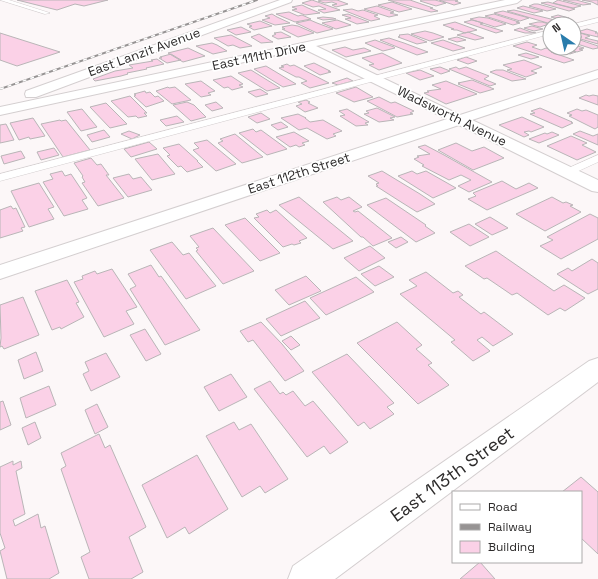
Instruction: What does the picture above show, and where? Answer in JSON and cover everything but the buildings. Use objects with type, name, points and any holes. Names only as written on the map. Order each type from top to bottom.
[{"type":"street","name":"East Lanzit Avenue","points":[[0,105],[288,0]]},
{"type":"street","name":"East 111th Drive","points":[[0,111],[517,0]]},
{"type":"street","name":"Wadsworth Avenue","points":[[307,46],[598,187]]},
{"type":"street","name":"East 112th Street","points":[[0,272],[598,74]]},
{"type":"street","name":"East 113th Street","points":[[306,579],[598,368]]},
{"type":"lane","points":[[2,0],[47,13]]},
{"type":"lane","points":[[582,24],[598,20]]},
{"type":"lane","points":[[0,178],[542,34]]},
{"type":"lane","points":[[568,172],[598,158]]},
{"type":"railway","points":[[0,89],[257,0]]}]
